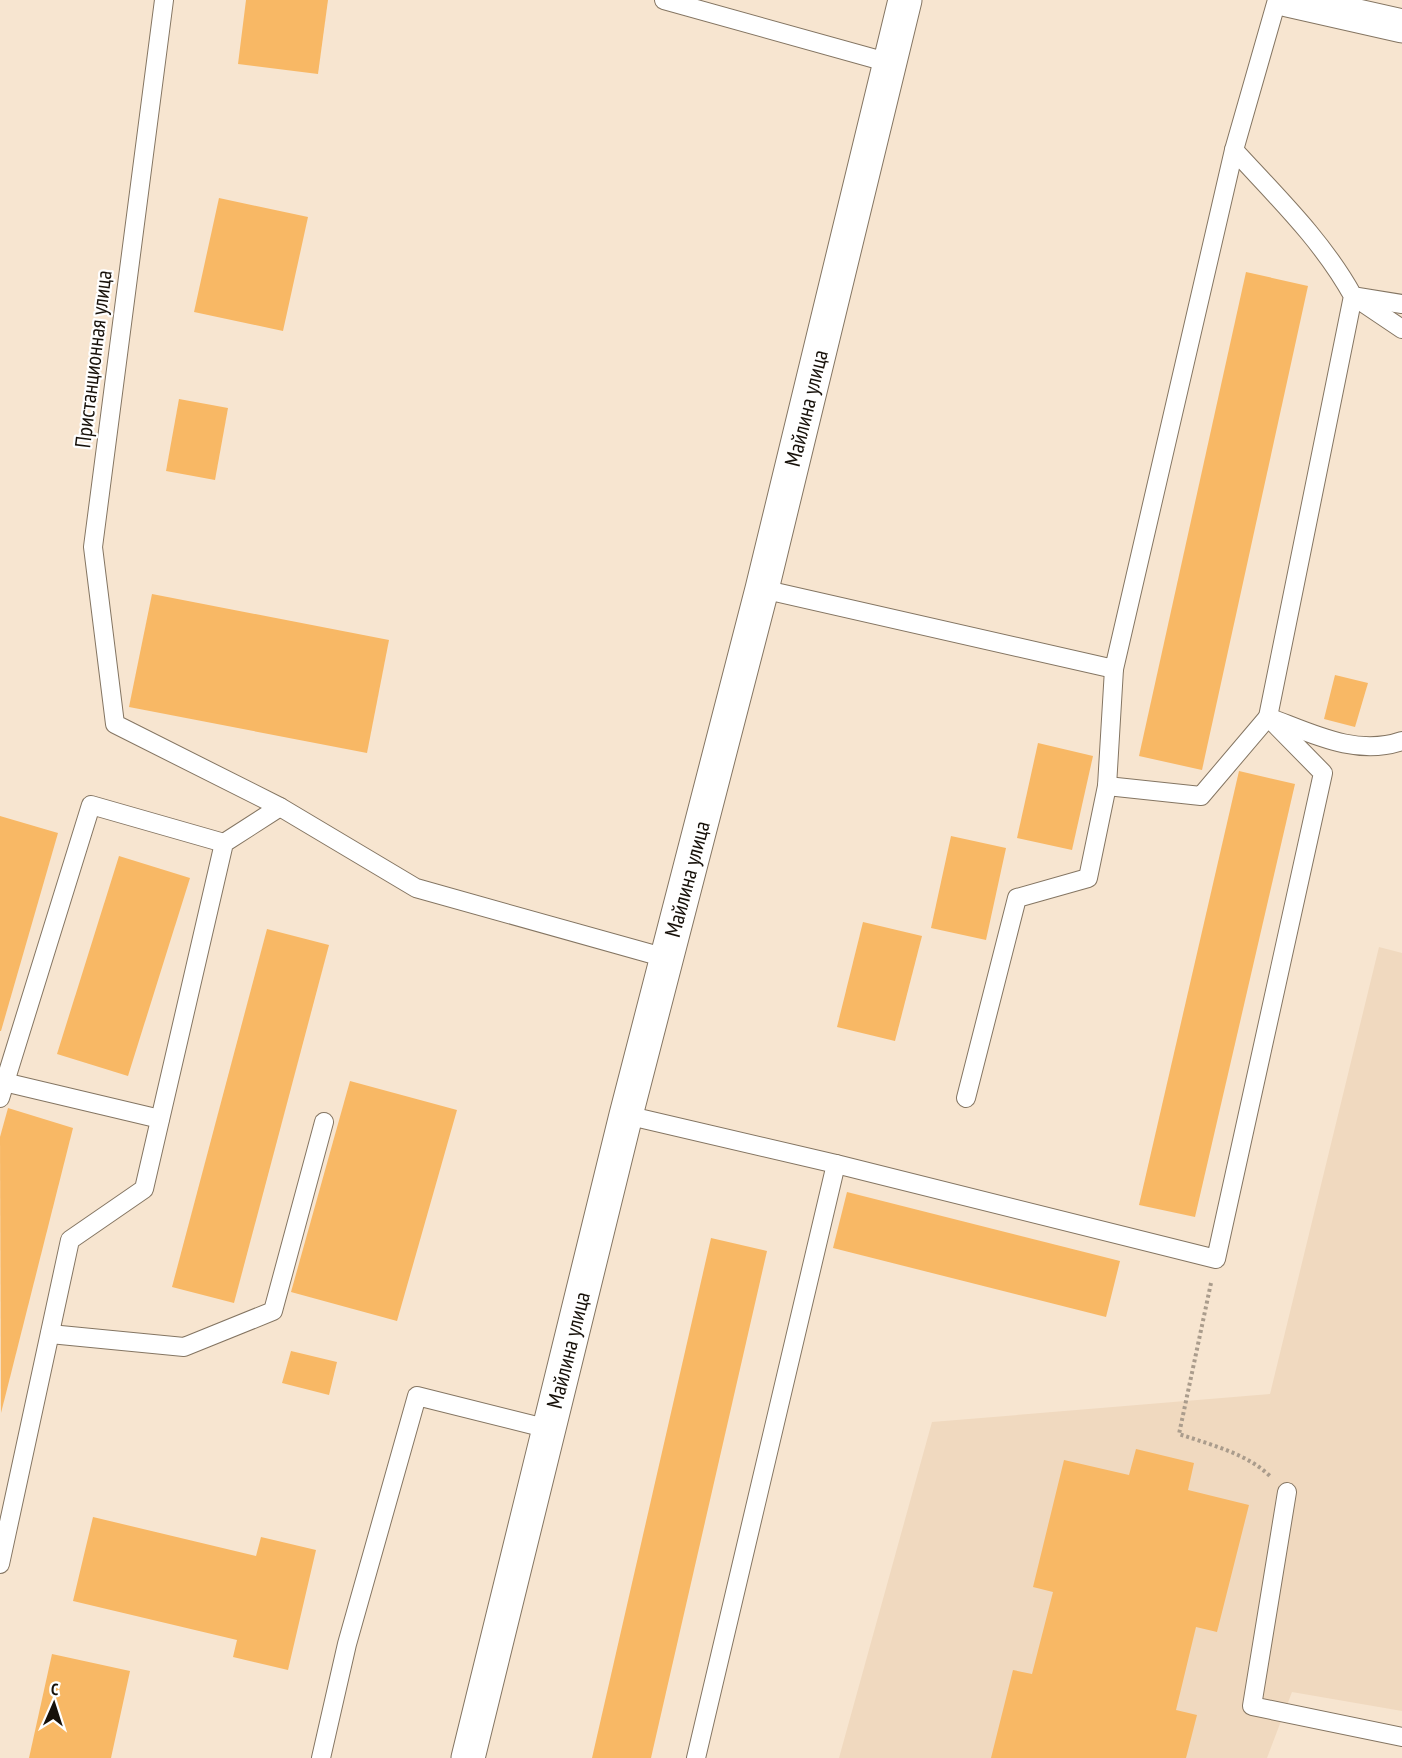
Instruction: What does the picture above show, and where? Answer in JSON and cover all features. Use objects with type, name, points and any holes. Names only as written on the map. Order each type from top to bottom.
[{"type":"main road","name":"Майлина улица","points":[[468,1758],[626,1115],[762,589],[905,0]]},
{"type":"main road","points":[[1287,0],[1402,26]]},
{"type":"lane","name":"Пристанционная улица","points":[[164,0],[93,547],[115,724],[280,807]]},
{"type":"lane","points":[[664,0],[890,63]]},
{"type":"lane","points":[[966,1098],[1017,898],[1088,878],[1107,786],[1114,669],[1234,150],[1277,0]]},
{"type":"lane","points":[[1234,150],[1313,235],[1339,270],[1353,296],[1402,329]]},
{"type":"lane","points":[[1353,296],[1402,304]]},
{"type":"lane","points":[[1107,786],[1201,796],[1268,717],[1353,296]]},
{"type":"lane","points":[[762,589],[1114,669]]},
{"type":"lane","points":[[1268,717],[1336,743],[1384,747],[1402,741]]},
{"type":"lane","points":[[626,1115],[836,1164],[1216,1258],[1323,773],[1268,717]]},
{"type":"lane","points":[[160,1119],[2,1090],[91,805],[224,843]]},
{"type":"lane","points":[[0,1564],[70,1240],[144,1188],[224,843],[280,807],[416,888],[666,958]]},
{"type":"lane","points":[[50,1334],[184,1347],[273,1311],[324,1122]]},
{"type":"lane","points":[[696,1758],[836,1164]]},
{"type":"lane","points":[[321,1758],[347,1644],[417,1396],[549,1429]]},
{"type":"lane","points":[[1287,1492],[1252,1706],[1402,1737]]},
{"type":"path","points":[[1216,1258],[1179,1434],[1228,1450],[1259,1466],[1287,1492]]},
{"type":"shaded area","points":[[1379,947],[1402,953],[1402,1711],[1292,1692],[1267,1758],[839,1758],[932,1422],[1270,1394]]},
{"type":"building","points":[[246,0],[328,0],[318,74],[238,64]]},
{"type":"building","points":[[219,198],[308,217],[283,331],[194,312]]},
{"type":"building","points":[[1246,272],[1308,286],[1202,770],[1139,756]]},
{"type":"building","points":[[179,399],[228,408],[215,480],[166,471]]},
{"type":"building","points":[[152,594],[389,640],[367,753],[129,707]]},
{"type":"building","points":[[1335,675],[1368,683],[1355,727],[1324,719]]},
{"type":"building","points":[[1038,743],[1093,756],[1072,850],[1017,838]]},
{"type":"building","points":[[1239,771],[1295,784],[1195,1217],[1139,1205]]},
{"type":"building","points":[[0,816],[58,833],[1,1031],[0,1031]]},
{"type":"building","points":[[951,836],[1006,848],[986,940],[931,928]]},
{"type":"building","points":[[119,856],[190,878],[128,1076],[57,1054]]},
{"type":"building","points":[[863,922],[922,936],[895,1041],[837,1027]]},
{"type":"building","points":[[267,929],[329,945],[234,1303],[172,1287]]},
{"type":"building","points":[[350,1081],[457,1110],[397,1321],[291,1292]]},
{"type":"building","points":[[8,1108],[73,1128],[1,1413],[0,1137]]},
{"type":"building","points":[[847,1192],[1120,1261],[1106,1317],[833,1248]]},
{"type":"building","points":[[711,1238],[767,1251],[651,1758],[592,1758]]},
{"type":"building","points":[[291,1351],[337,1362],[329,1395],[282,1383]]},
{"type":"building","points":[[1136,1449],[1194,1463],[1188,1490],[1249,1505],[1217,1632],[1196,1627],[1176,1710],[1197,1715],[1186,1758],[991,1758],[1013,1670],[1032,1674],[1053,1592],[1033,1587],[1064,1460],[1129,1475]]},
{"type":"building","points":[[93,1517],[256,1556],[261,1537],[316,1550],[288,1670],[233,1657],[237,1640],[73,1601]]},
{"type":"building","points":[[52,1654],[130,1671],[111,1758],[29,1758]]}]
